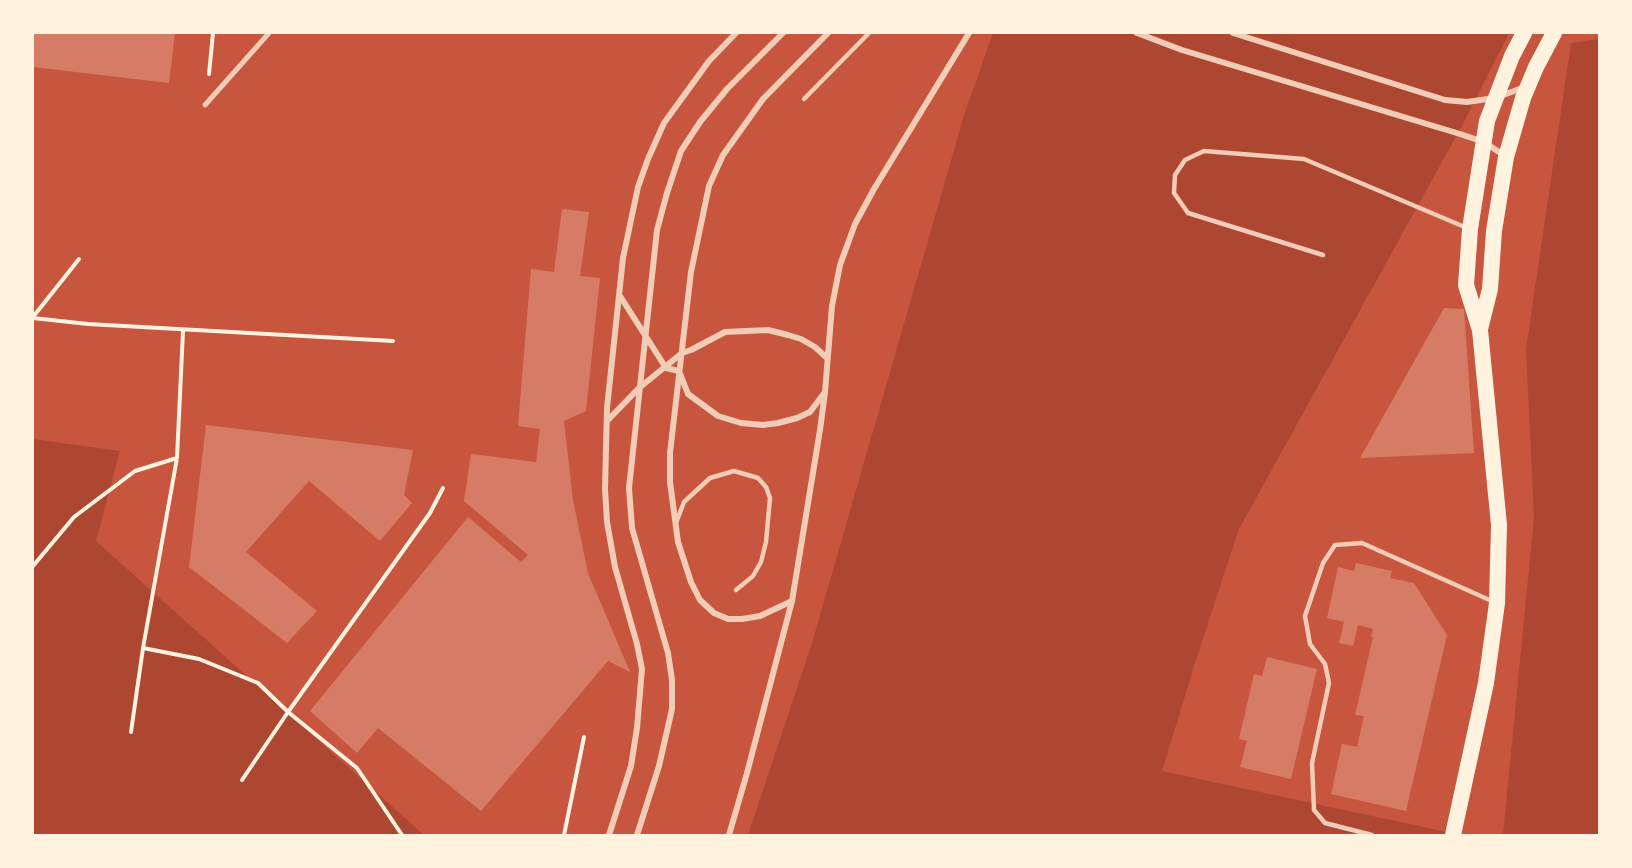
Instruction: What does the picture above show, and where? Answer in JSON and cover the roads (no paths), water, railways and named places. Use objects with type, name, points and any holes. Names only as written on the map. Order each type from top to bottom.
[{"type":"highway","points":[[1453,835],[1486,683],[1497,603],[1499,525],[1480,330],[1466,285],[1470,229],[1487,121],[1512,56],[1524,33]]},
{"type":"highway","points":[[1480,330],[1490,289],[1494,231],[1506,157],[1528,86],[1554,33]]},
{"type":"street","points":[[205,105],[268,33]]},
{"type":"street","points":[[609,835],[631,766],[638,728],[642,669],[638,644],[615,567],[607,522],[605,489],[607,421],[630,223],[638,187],[664,123],[709,61],[736,33]]},
{"type":"street","points":[[637,835],[660,766],[672,709],[672,680],[668,653],[632,528],[629,488],[657,230],[666,193],[681,151],[700,122],[727,89],[783,33]]},
{"type":"street","points":[[792,601],[760,616],[728,619],[714,613],[700,600],[691,582],[678,542],[670,482],[670,453],[691,272],[709,186],[723,155],[763,99],[828,33]]},
{"type":"street","points":[[729,835],[792,601],[825,392],[834,286],[855,224],[969,33]]},
{"type":"street","points":[[1137,33],[1182,50],[1484,142],[1506,157]]},
{"type":"street","points":[[1233,33],[1445,100],[1467,102],[1495,98],[1528,86]]},
{"type":"street","points":[[620,296],[666,368],[680,371]]},
{"type":"street","points":[[607,421],[639,388],[682,353],[725,332],[768,330],[801,339],[827,358]]},
{"type":"street","points":[[680,371],[688,394],[718,416],[741,423],[763,425],[797,418],[810,412],[825,392]]},
{"type":"lane","points":[[804,99],[869,33]]},
{"type":"lane","points":[[1323,255],[1188,213],[1174,193],[1175,175],[1185,160],[1204,151],[1304,159],[1470,229]]},
{"type":"lane","points":[[675,526],[684,502],[710,478],[734,471],[759,478],[770,498],[766,542],[753,576],[736,590]]},
{"type":"lane","points":[[1372,835],[1325,823],[1314,810],[1312,763],[1329,683],[1325,664],[1310,644],[1305,616],[1323,563],[1335,545],[1362,543],[1497,603]]}]
